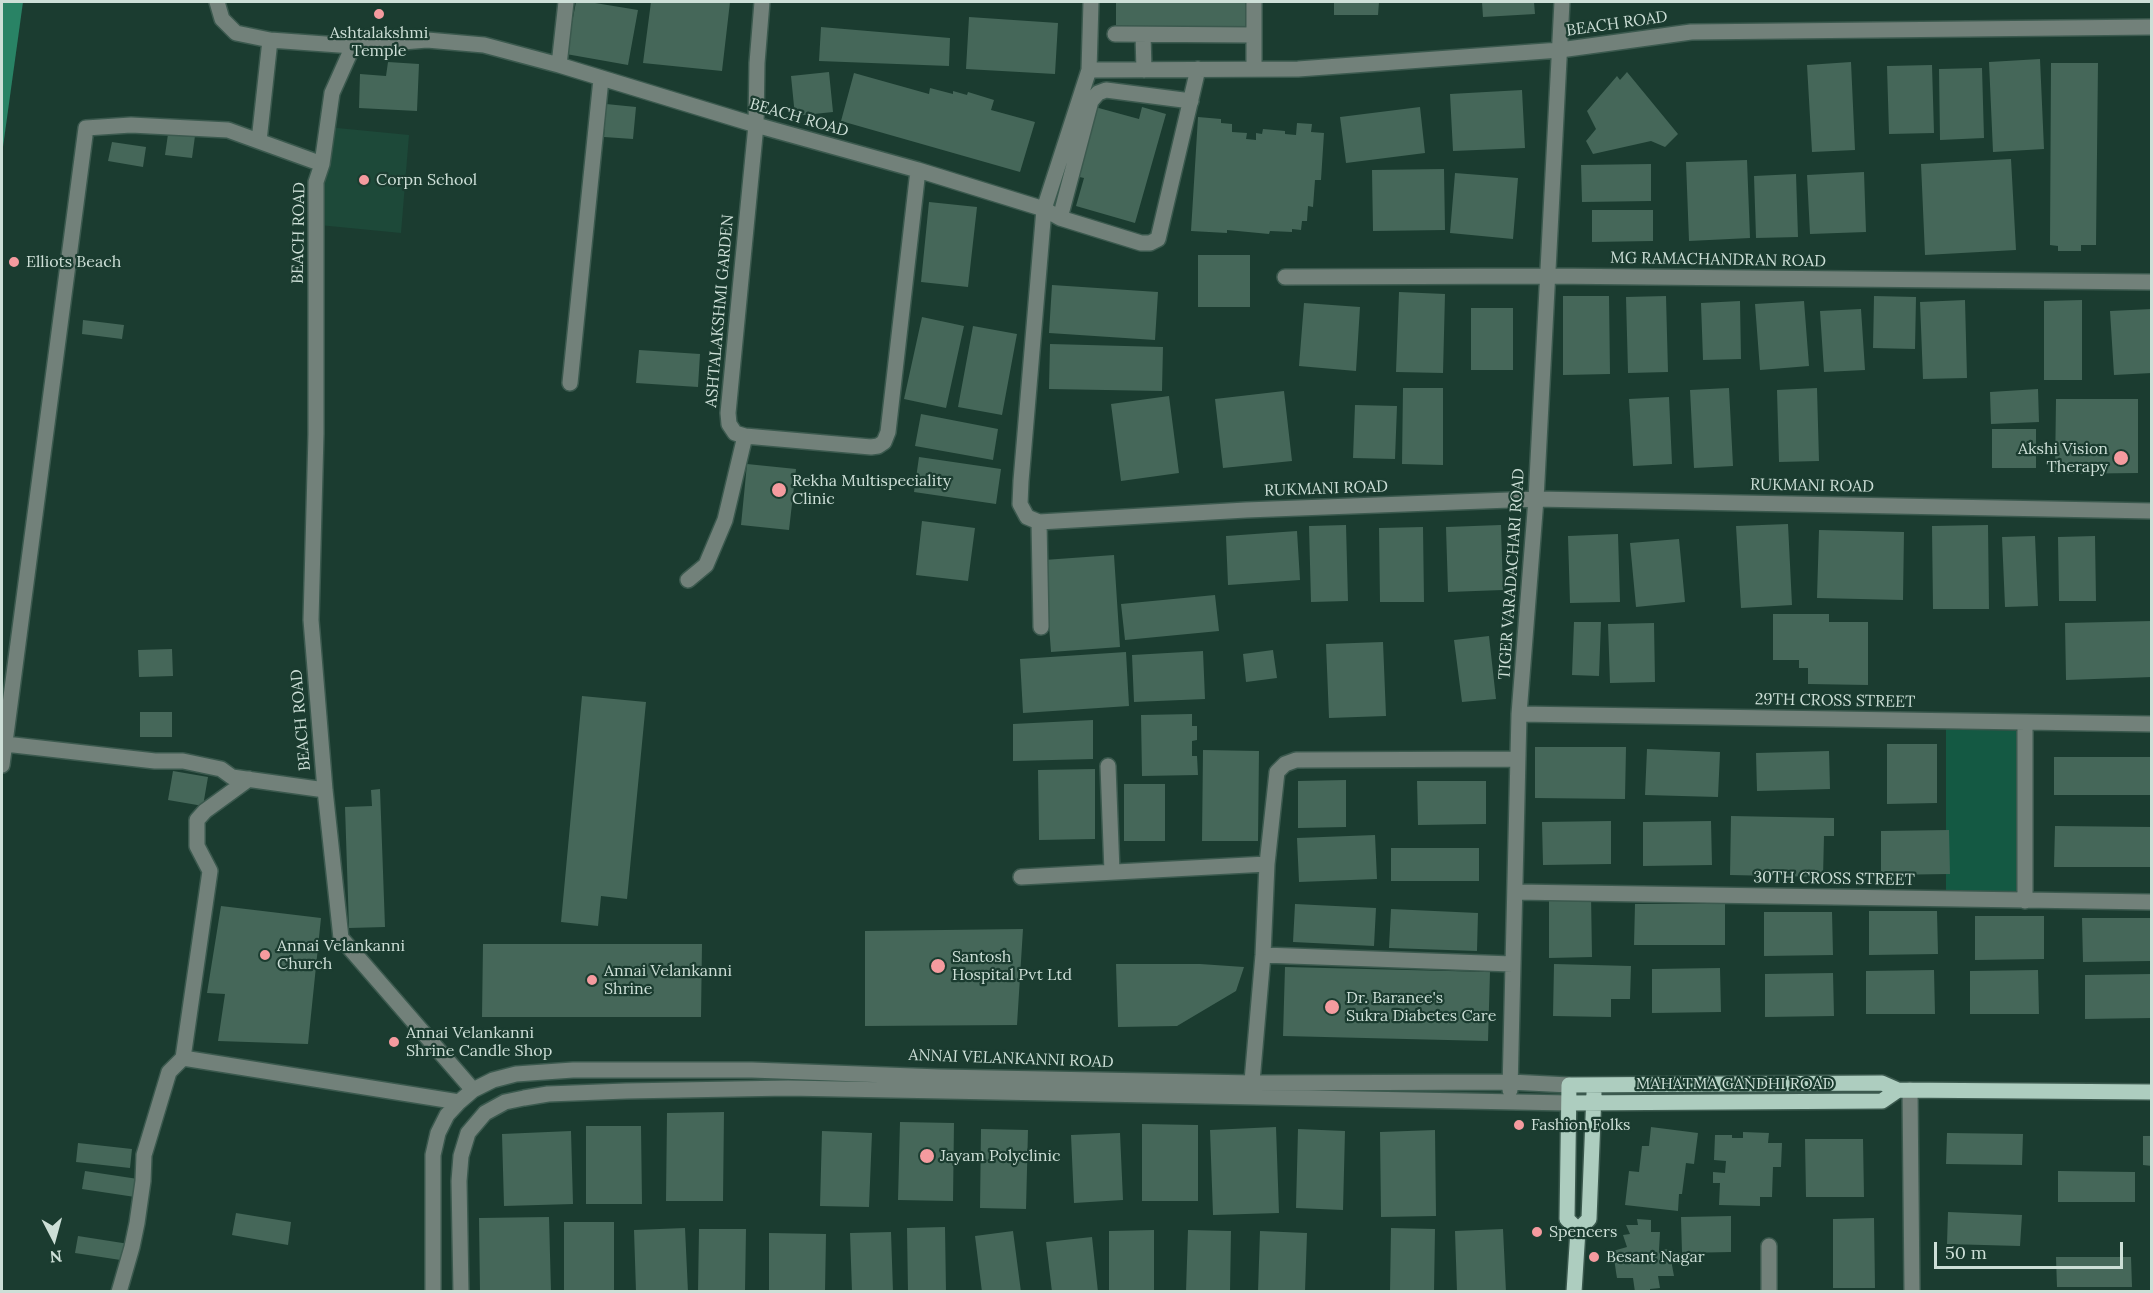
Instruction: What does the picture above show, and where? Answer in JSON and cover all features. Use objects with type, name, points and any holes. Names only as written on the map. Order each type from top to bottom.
[{"type":"main road","name":"MAHATMA GANDHI ROAD","points":[[1569,1085],[1882,1083],[1904,1090],[2151,1092]]},
{"type":"main road","points":[[1569,1085],[1566,1219],[1578,1230]]},
{"type":"main road","points":[[1574,1292],[1578,1230],[1589,1219],[1594,1085]]},
{"type":"main road","name":"MAHATMA GANDHI ROAD","points":[[1569,1103],[1882,1101],[1904,1090]]},
{"type":"street","points":[[218,2],[222,19],[236,33],[270,40],[353,46]]},
{"type":"street","points":[[559,65],[566,2]]},
{"type":"street","points":[[756,125],[757,63],[762,2]]},
{"type":"street","points":[[1041,627],[1039,522],[1027,517],[1020,504],[1020,493],[1044,209],[1089,70],[1091,2]]},
{"type":"street","points":[[1254,2],[1254,69]]},
{"type":"street","name":"TIGER VARADACHARI ROAD","points":[[1510,1101],[1519,714],[1536,499],[1562,2]]},
{"type":"street","name":"BEACH ROAD","points":[[1089,70],[1298,69],[1560,50],[1691,32],[2151,27]]},
{"type":"street","points":[[1115,34],[1254,35]]},
{"type":"street","points":[[1143,34],[1144,70]]},
{"type":"street","points":[[259,141],[270,40]]},
{"type":"street","name":"BEACH ROAD","points":[[473,1090],[340,938],[311,620],[316,434],[316,182],[322,164],[332,93],[353,46],[427,40],[484,45],[918,170],[1044,209],[1060,218],[1141,243],[1150,243],[1158,239],[1191,101]]},
{"type":"street","points":[[1060,218],[1091,101],[1098,93],[1106,90],[1191,101],[1198,69]]},
{"type":"street","points":[[570,383],[601,79]]},
{"type":"street","points":[[2,765],[86,128],[131,125],[228,130],[322,164]]},
{"type":"street","name":"ASHTALAKSHMI GARDEN","points":[[745,436],[735,433],[729,424],[728,413],[756,125]]},
{"type":"street","points":[[688,580],[706,565],[725,520],[745,436],[871,447],[884,442],[888,432],[918,170]]},
{"type":"street","name":"MG RAMACHANDRAN ROAD","points":[[1285,277],[1548,276],[2151,282]]},
{"type":"street","name":"RUKMANI ROAD","points":[[1039,522],[1246,510],[1536,499],[2151,511]]},
{"type":"street","name":"29TH CROSS STREET","points":[[1519,714],[2151,724]]},
{"type":"street","points":[[2025,723],[2025,901]]},
{"type":"street","points":[[4,744],[155,761],[183,761],[221,769],[232,777],[325,790]]},
{"type":"street","points":[[1252,1089],[1263,955],[1267,864],[1277,772],[1285,764],[1296,760],[1518,759]]},
{"type":"street","points":[[1108,766],[1112,872]]},
{"type":"street","points":[[118,1292],[127,1268],[136,1231],[144,1155],[170,1072],[183,1058],[210,872],[197,846],[197,820],[205,811],[249,779]]},
{"type":"street","points":[[1021,877],[1267,864]]},
{"type":"street","name":"30TH CROSS STREET","points":[[1515,892],[2151,902]]},
{"type":"street","points":[[1263,955],[1512,964]]},
{"type":"street","points":[[183,1058],[459,1102]]},
{"type":"street","name":"ANNAI VELANKANNI ROAD","points":[[433,1292],[433,1155],[438,1133],[447,1115],[473,1090],[493,1080],[525,1073],[573,1070],[727,1070],[1569,1103]]},
{"type":"street","points":[[727,1070],[728,1088]]},
{"type":"street","name":"ANNAI VELANKANNI ROAD","points":[[462,1292],[459,1181],[461,1156],[468,1133],[485,1113],[505,1102],[540,1095],[728,1088],[1252,1089],[1510,1082],[1569,1085]]},
{"type":"street","points":[[1904,1090],[1912,1292]]},
{"type":"street","points":[[1769,1246],[1769,1292]]},
{"type":"shaded area","points":[[2,2],[23,2],[2,154]]},
{"type":"shaded area","name":"Corpn School","points":[[327,127],[409,135],[401,233],[319,225]]},
{"type":"shaded area","points":[[1946,729],[2022,731],[2021,893],[1946,891]]},
{"type":"building","points":[[576,2],[638,10],[628,65],[566,54]]},
{"type":"building","points":[[651,2],[730,2],[722,71],[643,63]]},
{"type":"building","points":[[1116,2],[1248,2],[1248,32],[1116,28]]},
{"type":"building","points":[[1334,2],[1379,2],[1378,15],[1334,15]]},
{"type":"building","points":[[1482,2],[1534,2],[1535,14],[1483,17]]},
{"type":"building","points":[[969,17],[1058,23],[1055,74],[966,69]]},
{"type":"building","points":[[821,27],[950,38],[949,66],[819,61]]},
{"type":"building","points":[[2040,59],[2044,149],[1993,152],[1989,62]]},
{"type":"building","points":[[388,62],[419,64],[417,111],[359,108],[360,74],[386,76]]},
{"type":"building","points":[[1851,62],[1855,150],[1812,152],[1807,65]]},
{"type":"building","points":[[2051,63],[2098,63],[2096,245],[2081,245],[2081,251],[2058,251],[2058,246],[2050,245]]},
{"type":"building","points":[[1932,65],[1934,133],[1889,134],[1887,66]]},
{"type":"building","points":[[1982,68],[1984,138],[1940,140],[1939,69]]},
{"type":"building","points":[[829,72],[833,112],[795,116],[791,76]]},
{"type":"building","points":[[1627,72],[1678,134],[1665,147],[1651,141],[1593,154],[1586,141],[1596,129],[1587,111],[1617,76],[1620,80]]},
{"type":"building","points":[[854,73],[929,94],[930,88],[953,94],[953,91],[967,95],[968,92],[994,100],[991,110],[1035,122],[1020,172],[841,121]]},
{"type":"building","points":[[1522,90],[1525,148],[1453,151],[1450,94]]},
{"type":"building","points":[[606,104],[636,107],[633,139],[604,137]]},
{"type":"building","points":[[1095,107],[1139,119],[1142,107],[1166,114],[1135,223],[1076,206],[1084,178],[1075,176]]},
{"type":"building","points":[[1420,107],[1425,153],[1346,163],[1340,117]]},
{"type":"building","points":[[1198,117],[1221,119],[1221,123],[1232,124],[1232,132],[1247,133],[1246,139],[1256,140],[1256,133],[1262,134],[1263,129],[1285,131],[1285,134],[1296,135],[1297,123],[1312,124],[1311,132],[1324,133],[1321,180],[1315,180],[1313,207],[1308,206],[1307,221],[1302,221],[1301,230],[1270,231],[1269,234],[1227,230],[1227,233],[1191,231]]},
{"type":"building","points":[[168,134],[195,136],[192,158],[165,155]]},
{"type":"building","points":[[112,142],[146,147],[143,167],[108,161]]},
{"type":"building","points":[[2011,159],[2016,250],[1925,255],[1921,164]]},
{"type":"building","points":[[1747,160],[1750,238],[1689,241],[1686,162]]},
{"type":"building","points":[[1651,164],[1651,201],[1582,202],[1581,165]]},
{"type":"building","points":[[1444,169],[1445,230],[1373,231],[1372,170]]},
{"type":"building","points":[[1864,172],[1866,232],[1810,234],[1807,175]]},
{"type":"building","points":[[1455,173],[1518,178],[1513,239],[1450,233]]},
{"type":"building","points":[[1796,174],[1798,237],[1756,238],[1754,176]]},
{"type":"building","points":[[929,202],[977,207],[968,287],[921,282]]},
{"type":"building","points":[[1592,210],[1653,210],[1653,241],[1592,242]]},
{"type":"building","points":[[1198,255],[1250,255],[1250,307],[1198,307]]},
{"type":"building","points":[[1052,285],[1158,292],[1155,340],[1049,333]]},
{"type":"building","points":[[1399,292],[1445,294],[1443,373],[1396,372]]},
{"type":"building","points":[[1563,296],[1609,296],[1610,374],[1563,375]]},
{"type":"building","points":[[1666,296],[1668,372],[1628,373],[1626,297]]},
{"type":"building","points":[[1874,296],[1916,297],[1915,349],[1873,348]]},
{"type":"building","points":[[1965,300],[1967,378],[1923,379],[1920,302]]},
{"type":"building","points":[[2082,300],[2082,380],[2044,380],[2044,301]]},
{"type":"building","points":[[1740,301],[1741,359],[1703,360],[1701,303]]},
{"type":"building","points":[[1804,301],[1809,366],[1760,370],[1755,304]]},
{"type":"building","points":[[1304,303],[1360,307],[1356,371],[1299,366]]},
{"type":"building","points":[[1471,308],[1513,308],[1513,370],[1471,370]]},
{"type":"building","points":[[1861,309],[1865,370],[1824,372],[1820,311]]},
{"type":"building","points":[[2152,309],[2152,373],[2114,375],[2110,311]]},
{"type":"building","points":[[922,317],[964,326],[946,408],[904,399]]},
{"type":"building","points":[[83,320],[124,325],[122,339],[82,334]]},
{"type":"building","points":[[973,326],[1017,334],[1002,415],[958,407]]},
{"type":"building","points":[[1050,344],[1163,347],[1162,391],[1049,389]]},
{"type":"building","points":[[639,350],[700,354],[698,387],[636,383]]},
{"type":"building","points":[[1403,388],[1443,388],[1443,465],[1402,464]]},
{"type":"building","points":[[1729,388],[1733,466],[1694,468],[1690,390]]},
{"type":"building","points":[[1817,388],[1819,461],[1779,462],[1777,390]]},
{"type":"building","points":[[2038,389],[2039,422],[1991,424],[1990,392]]},
{"type":"building","points":[[1284,391],[1292,461],[1223,468],[1215,399]]},
{"type":"building","points":[[1169,396],[1179,473],[1121,481],[1111,404]]},
{"type":"building","points":[[1669,397],[1672,464],[1633,466],[1629,399]]},
{"type":"building","points":[[2056,399],[2138,399],[2138,473],[2055,474]]},
{"type":"building","points":[[1355,405],[1397,406],[1395,459],[1353,458]]},
{"type":"building","points":[[921,414],[998,429],[993,460],[915,446]]},
{"type":"building","points":[[1992,429],[2036,429],[2036,468],[1992,468]]},
{"type":"building","points":[[919,457],[1001,469],[996,504],[914,492]]},
{"type":"building","points":[[747,464],[796,469],[789,530],[741,525]]},
{"type":"building","points":[[922,521],[975,528],[968,581],[916,575]]},
{"type":"building","points":[[1788,524],[1792,605],[1741,608],[1736,526]]},
{"type":"building","points":[[1346,525],[1348,601],[1311,602],[1309,526]]},
{"type":"building","points":[[1501,525],[1503,590],[1448,592],[1446,527]]},
{"type":"building","points":[[1988,525],[1989,609],[1933,609],[1932,526]]},
{"type":"building","points":[[1423,527],[1424,602],[1380,602],[1379,528]]},
{"type":"building","points":[[1819,530],[1904,532],[1903,600],[1817,598]]},
{"type":"building","points":[[1297,531],[1300,580],[1228,585],[1226,536]]},
{"type":"building","points":[[1618,534],[1620,602],[1570,603],[1568,536]]},
{"type":"building","points":[[2035,536],[2038,606],[2005,607],[2002,537]]},
{"type":"building","points":[[2095,536],[2096,601],[2059,601],[2058,537]]},
{"type":"building","points":[[1679,539],[1685,602],[1636,607],[1630,543]]},
{"type":"building","points":[[1114,555],[1120,647],[1051,652],[1044,560]]},
{"type":"building","points":[[1215,595],[1219,631],[1125,640],[1121,604]]},
{"type":"building","points":[[1773,614],[1829,614],[1829,622],[1868,622],[1868,685],[1808,684],[1808,668],[1799,668],[1799,660],[1773,660]]},
{"type":"building","points":[[2152,621],[2152,677],[2066,680],[2065,623]]},
{"type":"building","points":[[1574,622],[1601,622],[1599,676],[1572,675]]},
{"type":"building","points":[[1654,623],[1655,682],[1610,683],[1608,624]]},
{"type":"building","points":[[1489,636],[1496,699],[1462,702],[1454,640]]},
{"type":"building","points":[[1383,642],[1386,716],[1329,718],[1326,644]]},
{"type":"building","points":[[172,649],[173,676],[139,677],[138,650]]},
{"type":"building","points":[[1273,650],[1277,678],[1246,682],[1243,654]]},
{"type":"building","points":[[1203,651],[1205,699],[1134,702],[1132,655]]},
{"type":"building","points":[[1126,652],[1129,706],[1023,713],[1020,659]]},
{"type":"building","points":[[582,696],[646,702],[627,899],[601,896],[598,926],[561,922]]},
{"type":"building","points":[[140,712],[172,712],[172,737],[140,737]]},
{"type":"building","points":[[1192,714],[1192,726],[1197,726],[1197,740],[1192,741],[1192,756],[1197,756],[1198,775],[1142,776],[1141,715]]},
{"type":"building","points":[[1093,720],[1093,759],[1013,761],[1013,724]]},
{"type":"building","points":[[1887,744],[1937,744],[1937,803],[1887,804]]},
{"type":"building","points":[[1535,747],[1626,747],[1625,799],[1535,798]]},
{"type":"building","points":[[1647,749],[1720,752],[1718,797],[1645,795]]},
{"type":"building","points":[[1203,750],[1259,751],[1258,841],[1202,841]]},
{"type":"building","points":[[1829,751],[1830,789],[1757,791],[1756,753]]},
{"type":"building","points":[[2054,757],[2152,757],[2152,795],[2054,795]]},
{"type":"building","points":[[1095,769],[1095,839],[1039,840],[1038,770]]},
{"type":"building","points":[[173,771],[208,777],[203,806],[168,800]]},
{"type":"building","points":[[1346,780],[1346,827],[1298,828],[1298,781]]},
{"type":"building","points":[[1417,781],[1486,781],[1486,824],[1418,825]]},
{"type":"building","points":[[1124,784],[1165,784],[1165,841],[1124,841]]},
{"type":"building","points":[[380,789],[385,927],[349,928],[345,807],[372,806],[371,790]]},
{"type":"building","points":[[1731,816],[1834,818],[1834,836],[1824,836],[1823,877],[1730,875]]},
{"type":"building","points":[[1611,821],[1611,864],[1543,865],[1542,822]]},
{"type":"building","points":[[1711,821],[1712,865],[1643,866],[1643,822]]},
{"type":"building","points":[[2055,826],[2152,827],[2152,867],[2054,867]]},
{"type":"building","points":[[1949,830],[1950,874],[1881,875],[1881,831]]},
{"type":"building","points":[[1375,835],[1377,879],[1299,882],[1297,838]]},
{"type":"building","points":[[1391,848],[1479,848],[1479,881],[1391,881]]},
{"type":"building","points":[[1549,894],[1591,894],[1592,957],[1549,958]]},
{"type":"building","points":[[1295,904],[1376,908],[1374,946],[1293,942]]},
{"type":"building","points":[[1635,904],[1725,904],[1725,945],[1634,945]]},
{"type":"building","name":"Annai Velankanni Church","points":[[221,906],[321,918],[308,1044],[218,1041],[225,994],[207,993]]},
{"type":"building","points":[[1391,909],[1478,913],[1477,951],[1389,948]]},
{"type":"building","points":[[1869,911],[1937,911],[1938,954],[1869,955]]},
{"type":"building","points":[[1764,912],[1832,912],[1833,955],[1764,956]]},
{"type":"building","points":[[1975,916],[2044,916],[2044,959],[1975,960]]},
{"type":"building","points":[[2082,918],[2151,918],[2151,961],[2083,962]]},
{"type":"building","points":[[1023,929],[1017,1025],[865,1026],[865,931]]},
{"type":"building","name":"Annai Velankanni Shrine","points":[[483,944],[702,944],[701,1017],[482,1017]]},
{"type":"building","points":[[1116,964],[1200,964],[1244,967],[1236,991],[1177,1026],[1118,1027]]},
{"type":"building","points":[[1554,964],[1631,966],[1630,999],[1611,999],[1611,1017],[1553,1016]]},
{"type":"building","points":[[1285,967],[1490,972],[1488,1041],[1283,1036]]},
{"type":"building","points":[[1720,968],[1721,1012],[1652,1013],[1652,969]]},
{"type":"building","points":[[1934,970],[1935,1014],[1866,1014],[1866,971]]},
{"type":"building","points":[[2038,970],[2039,1014],[1970,1014],[1970,971]]},
{"type":"building","points":[[1833,973],[1834,1016],[1765,1017],[1765,974]]},
{"type":"building","points":[[2152,974],[2152,1018],[2085,1019],[2085,975]]},
{"type":"building","points":[[724,1112],[723,1201],[666,1201],[667,1113]]},
{"type":"building","points":[[900,1122],[954,1123],[953,1201],[898,1200]]},
{"type":"building","points":[[1142,1124],[1198,1125],[1198,1201],[1142,1201]]},
{"type":"building","points":[[586,1126],[641,1126],[642,1204],[586,1204]]},
{"type":"building","points":[[1276,1127],[1279,1213],[1213,1215],[1210,1130]]},
{"type":"building","points":[[1651,1127],[1698,1133],[1694,1164],[1686,1163],[1682,1194],[1679,1194],[1678,1211],[1625,1205],[1629,1171],[1639,1172],[1642,1146],[1649,1146]]},
{"type":"building","points":[[981,1129],[1028,1130],[1026,1209],[980,1208]]},
{"type":"building","points":[[1298,1129],[1345,1131],[1343,1210],[1296,1208]]},
{"type":"building","points":[[1435,1130],[1436,1216],[1381,1217],[1380,1132]]},
{"type":"building","points":[[571,1131],[573,1204],[504,1206],[502,1134]]},
{"type":"building","points":[[822,1131],[872,1133],[869,1207],[820,1206]]},
{"type":"building","points":[[1743,1132],[1769,1133],[1768,1143],[1782,1143],[1781,1167],[1773,1167],[1772,1197],[1760,1197],[1760,1206],[1719,1205],[1720,1183],[1713,1183],[1713,1172],[1725,1173],[1726,1161],[1714,1160],[1715,1135],[1732,1135],[1732,1138],[1743,1138]]},
{"type":"building","points":[[1120,1133],[1123,1200],[1074,1203],[1071,1135]]},
{"type":"building","points":[[1947,1133],[2023,1134],[2022,1165],[1946,1164]]},
{"type":"building","points":[[2143,1136],[2152,1136],[2152,1166],[2143,1165]]},
{"type":"building","points":[[1805,1139],[1863,1139],[1864,1197],[1806,1197]]},
{"type":"building","points":[[78,1143],[132,1149],[130,1168],[76,1162]]},
{"type":"building","points":[[85,1171],[138,1179],[135,1197],[82,1189]]},
{"type":"building","points":[[2058,1171],[2135,1172],[2135,1202],[2058,1202]]},
{"type":"building","points":[[1948,1212],[2022,1215],[2020,1246],[1947,1244]]},
{"type":"building","points":[[236,1213],[291,1222],[288,1245],[232,1235]]},
{"type":"building","points":[[1731,1216],[1731,1252],[1682,1253],[1681,1217]]},
{"type":"building","points":[[549,1217],[551,1292],[480,1292],[479,1218]]},
{"type":"building","points":[[1874,1218],[1875,1288],[1833,1288],[1833,1219]]},
{"type":"building","points":[[1637,1219],[1651,1220],[1651,1232],[1660,1232],[1659,1250],[1669,1249],[1674,1276],[1658,1276],[1660,1288],[1650,1289],[1650,1292],[1635,1292],[1633,1278],[1617,1278],[1613,1251],[1627,1247],[1623,1235],[1630,1234],[1626,1225],[1638,1225]]},
{"type":"building","points":[[564,1222],[614,1222],[614,1292],[564,1292]]},
{"type":"building","points":[[945,1227],[946,1292],[908,1292],[907,1228]]},
{"type":"building","points":[[685,1228],[688,1292],[636,1292],[634,1230]]},
{"type":"building","points":[[1391,1228],[1435,1229],[1434,1292],[1390,1292]]},
{"type":"building","points":[[699,1229],[746,1229],[745,1292],[698,1292]]},
{"type":"building","points":[[1503,1229],[1506,1292],[1457,1292],[1455,1231]]},
{"type":"building","points":[[1154,1230],[1154,1292],[1109,1292],[1109,1231]]},
{"type":"building","points":[[1188,1230],[1231,1231],[1230,1292],[1186,1292]]},
{"type":"building","points":[[1013,1231],[1021,1292],[982,1292],[975,1236]]},
{"type":"building","points":[[1260,1231],[1307,1233],[1305,1292],[1258,1292]]},
{"type":"building","points":[[891,1232],[893,1292],[852,1292],[850,1233]]},
{"type":"building","points":[[769,1233],[826,1234],[825,1292],[769,1292]]},
{"type":"building","points":[[78,1236],[129,1244],[127,1261],[75,1253]]},
{"type":"building","points":[[1092,1237],[1098,1292],[1052,1292],[1046,1242]]},
{"type":"building","points":[[2056,1257],[2131,1257],[2132,1287],[2057,1287]]},
{"type":"place","name":"Ashtalakshmi Temple","points":[[379,14]]},
{"type":"place","name":"Corpn School","points":[[364,180]]},
{"type":"place","name":"Elliots Beach","points":[[14,262]]},
{"type":"place","name":"Akshi Vision Therapy","points":[[2121,458]]},
{"type":"place","name":"Rekha Multispeciality Clinic","points":[[779,490]]},
{"type":"place","name":"Annai Velankanni Church","points":[[265,955]]},
{"type":"place","name":"Santosh Hospital Pvt Ltd","points":[[938,966]]},
{"type":"place","name":"Annai Velankanni Shrine","points":[[592,980]]},
{"type":"place","name":"Dr. Baranee's Sukra Diabetes Care","points":[[1332,1007]]},
{"type":"place","name":"Annai Velankanni Shrine Candle Shop","points":[[394,1042]]},
{"type":"place","name":"Fashion Folks","points":[[1519,1125]]},
{"type":"place","name":"Jayam Polyclinic","points":[[927,1156]]},
{"type":"place","name":"Spencers","points":[[1537,1232]]},
{"type":"place","name":"Besant Nagar","points":[[1594,1257]]}]
